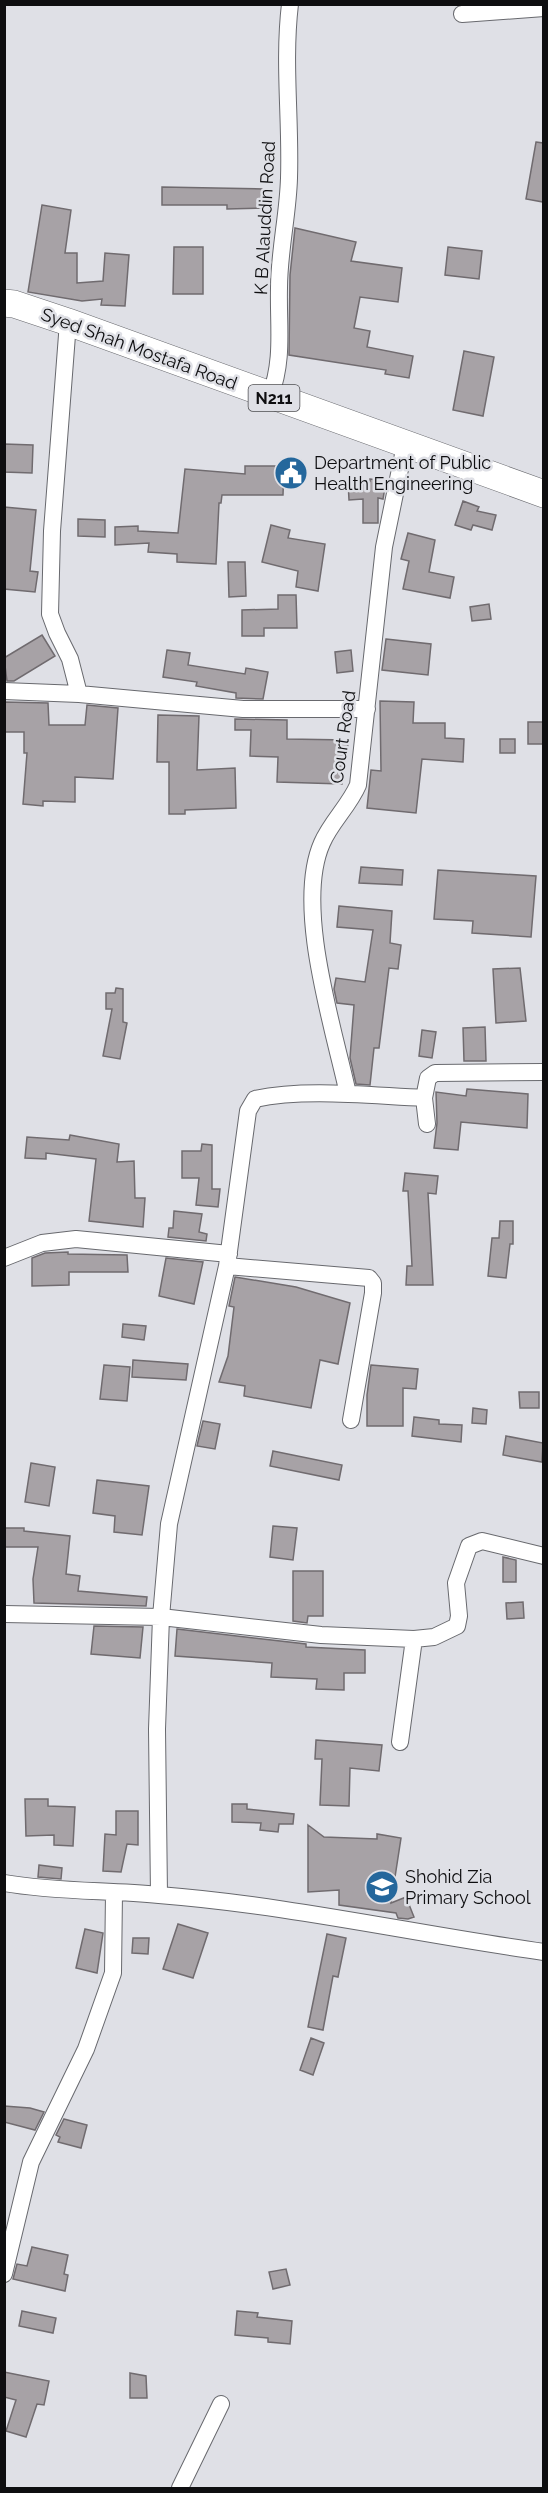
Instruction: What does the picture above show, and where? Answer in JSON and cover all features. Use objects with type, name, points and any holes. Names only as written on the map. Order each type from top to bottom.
[{"type":"highway","name":"Syed Shah Mostafa Road","points":[[4,303],[14,304],[68,322],[543,494]]},
{"type":"street","name":"K B Alauddin Road","points":[[270,396],[279,373],[281,327],[279,288],[289,179],[286,96],[290,4]]},
{"type":"street","points":[[462,14],[543,8]]},
{"type":"street","points":[[68,322],[52,531],[51,614],[57,633],[70,659],[79,694]]},
{"type":"street","name":"Court Road","points":[[348,1095],[317,952],[312,881],[322,843],[350,804],[358,786],[384,548],[405,445]]},
{"type":"street","points":[[4,691],[79,694],[243,709],[367,709]]},
{"type":"street","points":[[427,1124],[424,1098],[428,1078],[435,1072],[543,1072]]},
{"type":"street","points":[[159,1895],[157,1729],[161,1617],[169,1524],[228,1260],[248,1111],[255,1098],[269,1096],[348,1095],[424,1098]]},
{"type":"street","points":[[4,1258],[42,1243],[76,1239],[369,1278],[373,1283],[373,1293],[351,1420]]},
{"type":"street","points":[[4,1614],[161,1617],[321,1635],[414,1640],[434,1637],[457,1626],[459,1616],[456,1583],[470,1546],[482,1541],[543,1556]]},
{"type":"street","points":[[400,1742],[414,1640]]},
{"type":"street","points":[[4,1883],[41,1889],[159,1895],[448,1936],[543,1952]]},
{"type":"street","points":[[4,2274],[31,2162],[86,2049],[113,1973],[114,1893]]},
{"type":"street","points":[[180,2488],[221,2404]]},
{"type":"building","points":[[536,142],[543,143],[543,202],[526,199]]},
{"type":"building","points":[[162,187],[264,189],[264,208],[227,209],[227,205],[162,205]]},
{"type":"building","points":[[42,205],[71,210],[65,253],[77,253],[77,283],[103,281],[105,253],[129,255],[125,306],[101,305],[102,299],[82,301],[28,292]]},
{"type":"building","points":[[295,228],[356,242],[351,261],[402,268],[398,302],[360,297],[354,328],[370,331],[367,347],[413,356],[409,378],[385,374],[386,370],[289,355],[290,275]]},
{"type":"building","points":[[174,247],[203,247],[203,294],[173,294]]},
{"type":"building","points":[[448,247],[482,251],[479,279],[445,275]]},
{"type":"building","points":[[464,351],[494,357],[483,416],[453,410]]},
{"type":"building","points":[[4,444],[33,445],[32,473],[4,472]]},
{"type":"building","points":[[245,466],[284,466],[283,495],[222,495],[221,503],[219,503],[216,564],[177,562],[177,554],[148,552],[149,543],[115,545],[115,527],[138,526],[138,531],[178,533],[185,469],[245,474]]},
{"type":"building","points":[[370,479],[386,481],[383,499],[378,498],[378,523],[363,523],[363,499],[349,500],[348,482],[370,481]]},
{"type":"building","points":[[463,501],[479,507],[477,511],[496,515],[492,530],[473,525],[471,530],[455,525]]},
{"type":"building","points":[[4,507],[36,510],[30,571],[38,572],[35,592],[4,589]]},
{"type":"building","points":[[78,519],[105,520],[105,537],[78,536]]},
{"type":"building","points":[[271,525],[290,530],[288,538],[325,544],[318,591],[296,587],[298,571],[262,562]]},
{"type":"building","points":[[408,533],[435,540],[429,572],[454,577],[450,598],[403,589],[409,561],[401,559]]},
{"type":"building","points":[[228,562],[245,562],[246,596],[229,597]]},
{"type":"building","points":[[278,595],[296,595],[297,628],[264,628],[264,636],[242,636],[242,610],[278,609]]},
{"type":"building","points":[[489,604],[491,619],[472,621],[470,607]]},
{"type":"building","points":[[42,635],[55,656],[14,681],[7,681],[4,658]]},
{"type":"building","points":[[386,639],[431,644],[428,675],[382,670]]},
{"type":"building","points":[[167,650],[190,653],[188,665],[245,674],[246,668],[268,672],[263,699],[236,698],[236,693],[196,686],[197,682],[163,677]]},
{"type":"building","points":[[351,650],[353,671],[337,673],[335,652]]},
{"type":"building","points":[[380,701],[414,702],[413,723],[445,723],[445,738],[464,739],[463,762],[422,759],[416,813],[367,808],[371,770],[381,771]]},
{"type":"building","points":[[4,702],[48,703],[49,725],[85,725],[87,705],[118,708],[113,779],[75,777],[75,802],[43,801],[43,806],[23,804],[27,753],[24,753],[24,732],[4,732]]},
{"type":"building","points":[[158,715],[199,716],[197,770],[235,768],[236,808],[185,810],[185,814],[169,814],[169,762],[157,762]]},
{"type":"building","points":[[235,719],[287,720],[287,739],[348,740],[347,759],[343,759],[342,784],[277,782],[278,757],[250,756],[251,730],[235,730]]},
{"type":"building","points":[[528,722],[543,722],[543,744],[528,744]]},
{"type":"building","points":[[500,739],[515,739],[515,753],[500,753]]},
{"type":"building","points":[[361,867],[403,870],[402,885],[359,883]]},
{"type":"building","points":[[438,870],[536,876],[531,937],[472,933],[473,921],[434,919]]},
{"type":"building","points":[[339,906],[392,911],[390,943],[401,945],[398,969],[389,968],[379,1048],[374,1048],[370,1085],[356,1084],[350,1058],[354,1005],[337,1003],[334,989],[336,978],[365,982],[373,930],[337,927]]},
{"type":"building","points":[[520,968],[526,1021],[496,1023],[493,969]]},
{"type":"building","points":[[116,988],[123,989],[123,1022],[127,1023],[120,1059],[103,1056],[112,1009],[106,1009],[106,993],[115,993]]},
{"type":"building","points":[[485,1027],[486,1061],[464,1061],[463,1028]]},
{"type":"building","points":[[422,1030],[436,1032],[432,1058],[419,1056]]},
{"type":"building","points":[[467,1089],[528,1094],[527,1128],[461,1122],[458,1150],[434,1148],[437,1123],[436,1092],[466,1096]]},
{"type":"building","points":[[70,1135],[119,1144],[117,1162],[134,1161],[135,1198],[145,1198],[143,1227],[89,1221],[96,1159],[46,1153],[46,1159],[25,1158],[27,1137],[69,1140]]},
{"type":"building","points":[[202,1144],[212,1145],[212,1189],[220,1189],[218,1207],[196,1205],[199,1178],[182,1178],[182,1151],[201,1151]]},
{"type":"building","points":[[405,1173],[438,1176],[436,1194],[428,1193],[433,1285],[406,1285],[407,1266],[412,1266],[408,1191],[403,1191]]},
{"type":"building","points":[[174,1211],[202,1214],[199,1232],[207,1234],[206,1241],[168,1237],[169,1228],[173,1228]]},
{"type":"building","points":[[500,1221],[513,1221],[513,1244],[510,1244],[506,1278],[488,1276],[492,1238],[499,1238]]},
{"type":"building","points":[[68,1252],[68,1254],[127,1255],[128,1272],[69,1272],[69,1285],[32,1286],[32,1258],[45,1253]]},
{"type":"building","points":[[166,1258],[203,1262],[194,1304],[159,1296]]},
{"type":"building","points":[[235,1277],[296,1287],[350,1303],[338,1364],[320,1360],[311,1408],[244,1396],[245,1386],[219,1382],[228,1356],[234,1307],[229,1306]]},
{"type":"building","points":[[123,1324],[146,1326],[144,1340],[122,1337]]},
{"type":"building","points":[[133,1360],[188,1364],[186,1380],[132,1377]]},
{"type":"building","points":[[104,1365],[130,1367],[127,1401],[100,1399]]},
{"type":"building","points":[[371,1365],[418,1369],[416,1389],[403,1388],[403,1426],[367,1426],[367,1395]]},
{"type":"building","points":[[519,1392],[539,1392],[539,1408],[520,1408]]},
{"type":"building","points":[[473,1408],[487,1410],[486,1424],[472,1423]]},
{"type":"building","points":[[414,1417],[439,1420],[439,1424],[462,1425],[461,1442],[412,1436]]},
{"type":"building","points":[[203,1421],[220,1424],[215,1449],[197,1446]]},
{"type":"building","points":[[506,1436],[543,1443],[542,1462],[503,1455]]},
{"type":"building","points":[[273,1451],[342,1465],[339,1480],[270,1466]]},
{"type":"building","points":[[31,1463],[55,1467],[49,1506],[25,1502]]},
{"type":"building","points":[[97,1480],[149,1486],[142,1535],[114,1532],[115,1516],[93,1513]]},
{"type":"building","points":[[273,1526],[297,1528],[293,1560],[270,1557]]},
{"type":"building","points":[[4,1528],[24,1528],[24,1531],[70,1536],[66,1574],[80,1576],[78,1591],[147,1597],[146,1606],[34,1603],[33,1579],[38,1547],[4,1547]]},
{"type":"building","points":[[503,1557],[516,1560],[516,1582],[503,1582]]},
{"type":"building","points":[[293,1571],[323,1571],[323,1616],[308,1616],[307,1623],[293,1621]]},
{"type":"building","points":[[523,1602],[524,1618],[507,1619],[506,1603]]},
{"type":"building","points":[[94,1626],[143,1627],[140,1658],[91,1654]]},
{"type":"building","points":[[177,1629],[306,1644],[306,1647],[365,1650],[365,1673],[344,1673],[344,1690],[316,1689],[317,1679],[271,1677],[272,1663],[175,1656]]},
{"type":"building","points":[[316,1740],[382,1745],[379,1771],[350,1768],[349,1806],[320,1805],[322,1759],[315,1759]]},
{"type":"building","points":[[25,1799],[48,1799],[48,1806],[75,1807],[73,1846],[54,1845],[54,1835],[26,1836]]},
{"type":"building","points":[[232,1804],[247,1804],[247,1809],[294,1814],[293,1824],[279,1824],[278,1832],[260,1830],[261,1823],[232,1822]]},
{"type":"building","points":[[116,1811],[138,1811],[138,1845],[127,1844],[121,1872],[103,1871],[105,1834],[116,1835]]},
{"type":"building","points":[[308,1825],[324,1837],[377,1839],[377,1834],[401,1838],[391,1903],[406,1897],[414,1917],[398,1918],[396,1913],[339,1905],[339,1890],[308,1892]]},
{"type":"building","points":[[39,1865],[62,1868],[61,1879],[38,1877]]},
{"type":"building","points":[[178,1924],[208,1933],[193,1978],[163,1969]]},
{"type":"building","points":[[85,1929],[103,1933],[97,1973],[76,1968]]},
{"type":"building","points":[[327,1934],[346,1938],[338,1977],[333,1976],[323,2030],[308,2027]]},
{"type":"building","points":[[133,1938],[149,1938],[148,1954],[132,1953]]},
{"type":"building","points":[[311,2038],[324,2043],[313,2075],[300,2070]]},
{"type":"building","points":[[4,2106],[30,2108],[44,2112],[35,2130],[4,2122]]},
{"type":"building","points":[[64,2119],[87,2125],[81,2148],[58,2142],[60,2137],[56,2135]]},
{"type":"building","points":[[32,2247],[68,2255],[64,2274],[68,2275],[65,2291],[13,2279],[17,2264],[27,2266]]},
{"type":"building","points":[[286,2269],[290,2285],[273,2289],[269,2272]]},
{"type":"building","points":[[22,2311],[56,2318],[53,2333],[19,2326]]},
{"type":"building","points":[[237,2311],[258,2313],[257,2317],[292,2321],[290,2344],[268,2342],[268,2338],[235,2335]]},
{"type":"building","points":[[4,2372],[49,2381],[44,2405],[37,2404],[26,2437],[6,2431],[16,2400],[4,2397]]},
{"type":"building","points":[[130,2373],[146,2376],[147,2398],[130,2398]]},
{"type":"place","name":"Department of Public Health Engineering","points":[[291,473]]},
{"type":"place","name":"Shohid Zia Primary School","points":[[382,1887]]}]
